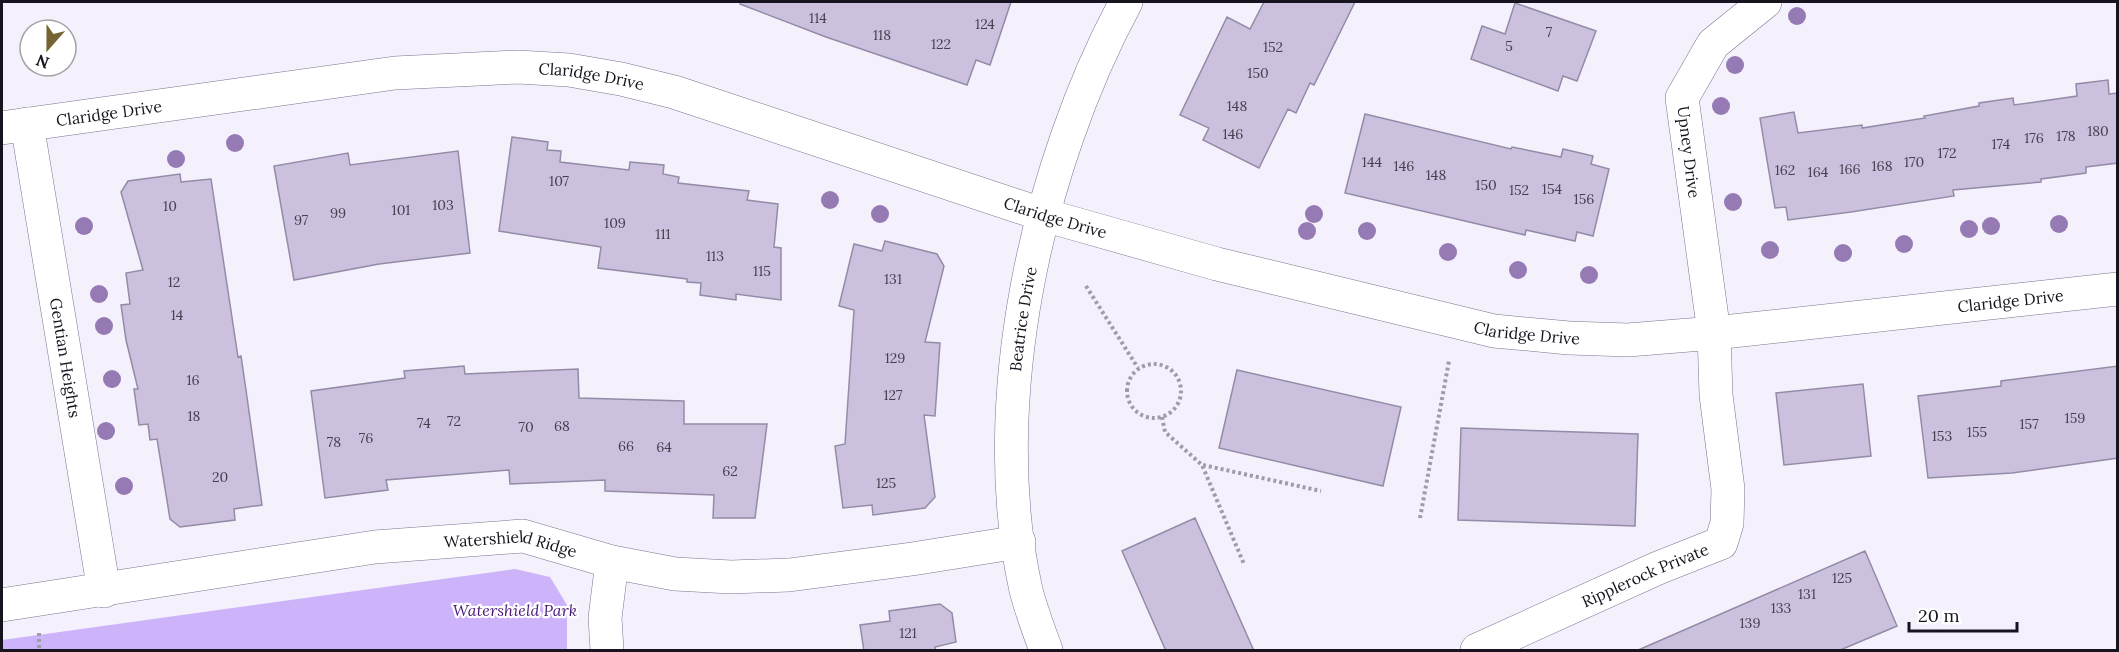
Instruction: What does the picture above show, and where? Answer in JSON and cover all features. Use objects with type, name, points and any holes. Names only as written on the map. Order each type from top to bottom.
[{"type":"street","name":"Beatrice Drive","points":[[1046,651],[1026,591],[1012,482],[1017,354],[1044,215],[1068,130],[1111,29],[1126,2]]},
{"type":"street","name":"Upney Drive","points":[[1714,333],[1682,98],[1713,44],[1764,2]]},
{"type":"street","name":"Claridge Drive","points":[[14,126],[395,73],[458,68],[569,70],[674,92],[1044,215],[1217,264],[1494,331],[1569,338],[1628,340],[1714,333],[2118,289]]},
{"type":"street","name":"Gentian Heights","points":[[14,126],[104,591]]},
{"type":"street","name":"Ripplerock Private","points":[[1477,651],[1658,568],[1721,543],[1727,523],[1728,489],[1716,395],[1714,333]]},
{"type":"street","name":"Watershield Ridge","points":[[2,605],[104,591],[375,547],[523,536],[612,562],[675,574],[731,577],[778,575],[912,559],[1018,542]]},
{"type":"street","points":[[607,651],[605,618],[612,562]]},
{"type":"path","points":[[1086,286],[1138,368]]},
{"type":"path","points":[[1420,518],[1449,361]]},
{"type":"path","points":[[1159,364],[1170,368],[1178,378],[1182,390],[1179,401],[1172,411],[1161,417],[1149,417],[1138,412],[1130,404],[1127,392],[1129,380],[1138,368],[1159,364]]},
{"type":"path","points":[[1161,417],[1165,432],[1202,465],[1244,564]]},
{"type":"path","points":[[1202,465],[1322,491]]},
{"type":"green space","name":"Watershield Park","points":[[515,569],[550,577],[567,605],[567,650],[2,650],[2,640]]},
{"type":"building","points":[[741,2],[1011,2],[990,65],[976,60],[967,85],[826,37],[740,4]]},
{"type":"building","points":[[1264,2],[1355,2],[1314,85],[1310,83],[1296,113],[1288,109],[1259,168],[1203,140],[1209,128],[1180,115],[1227,17],[1250,29]]},
{"type":"building","points":[[1515,3],[1596,31],[1577,81],[1563,76],[1558,91],[1471,59],[1482,26],[1505,34]]},
{"type":"building","points":[[2108,80],[2109,94],[2118,93],[2118,163],[2086,167],[2086,173],[2041,179],[2041,182],[1953,190],[1954,196],[1851,212],[1788,220],[1786,207],[1775,208],[1760,118],[1794,112],[1798,133],[1862,125],[1862,128],[1925,118],[1924,116],[1979,106],[1979,103],[2013,98],[2014,105],[2077,96],[2076,84]]},
{"type":"building","points":[[1365,114],[1511,149],[1512,147],[1561,157],[1563,149],[1593,156],[1591,164],[1609,169],[1593,236],[1577,232],[1575,241],[1526,230],[1525,235],[1345,193]]},
{"type":"building","points":[[512,137],[548,142],[547,150],[561,151],[560,162],[629,170],[630,162],[664,165],[663,174],[679,177],[678,183],[749,191],[747,200],[778,204],[774,247],[781,248],[781,300],[736,294],[736,300],[700,295],[701,283],[687,282],[687,279],[598,268],[601,247],[499,231]]},
{"type":"building","points":[[458,151],[470,253],[379,264],[294,280],[274,166],[348,153],[350,165]]},
{"type":"building","points":[[180,174],[181,182],[211,179],[238,357],[241,356],[262,505],[234,509],[235,520],[180,527],[170,519],[157,439],[150,440],[148,424],[139,425],[134,389],[138,389],[126,340],[121,305],[130,304],[126,273],[143,270],[121,192],[128,181]]},
{"type":"building","points":[[885,241],[937,254],[944,266],[925,342],[940,343],[935,416],[924,415],[935,497],[925,508],[873,515],[872,505],[843,508],[835,446],[845,444],[854,310],[839,306],[854,244],[882,251]]},
{"type":"building","points":[[464,366],[465,374],[578,369],[579,398],[684,401],[684,424],[767,424],[755,518],[713,518],[714,495],[605,491],[605,480],[510,484],[509,470],[386,480],[388,490],[325,498],[311,391],[405,378],[404,371]]},
{"type":"building","points":[[2118,366],[2118,458],[2012,473],[1928,478],[1918,396],[2001,386],[2001,381]]},
{"type":"building","points":[[1237,370],[1401,407],[1383,486],[1219,448]]},
{"type":"building","points":[[1863,384],[1871,456],[1784,465],[1776,393]]},
{"type":"building","points":[[1461,428],[1638,434],[1635,526],[1458,520]]},
{"type":"building","points":[[1195,518],[1254,651],[1166,651],[1122,551]]},
{"type":"building","points":[[1865,551],[1897,626],[1838,651],[1636,651]]},
{"type":"building","points":[[940,604],[952,613],[956,642],[935,647],[936,651],[864,651],[860,625],[890,621],[889,611]]}]
